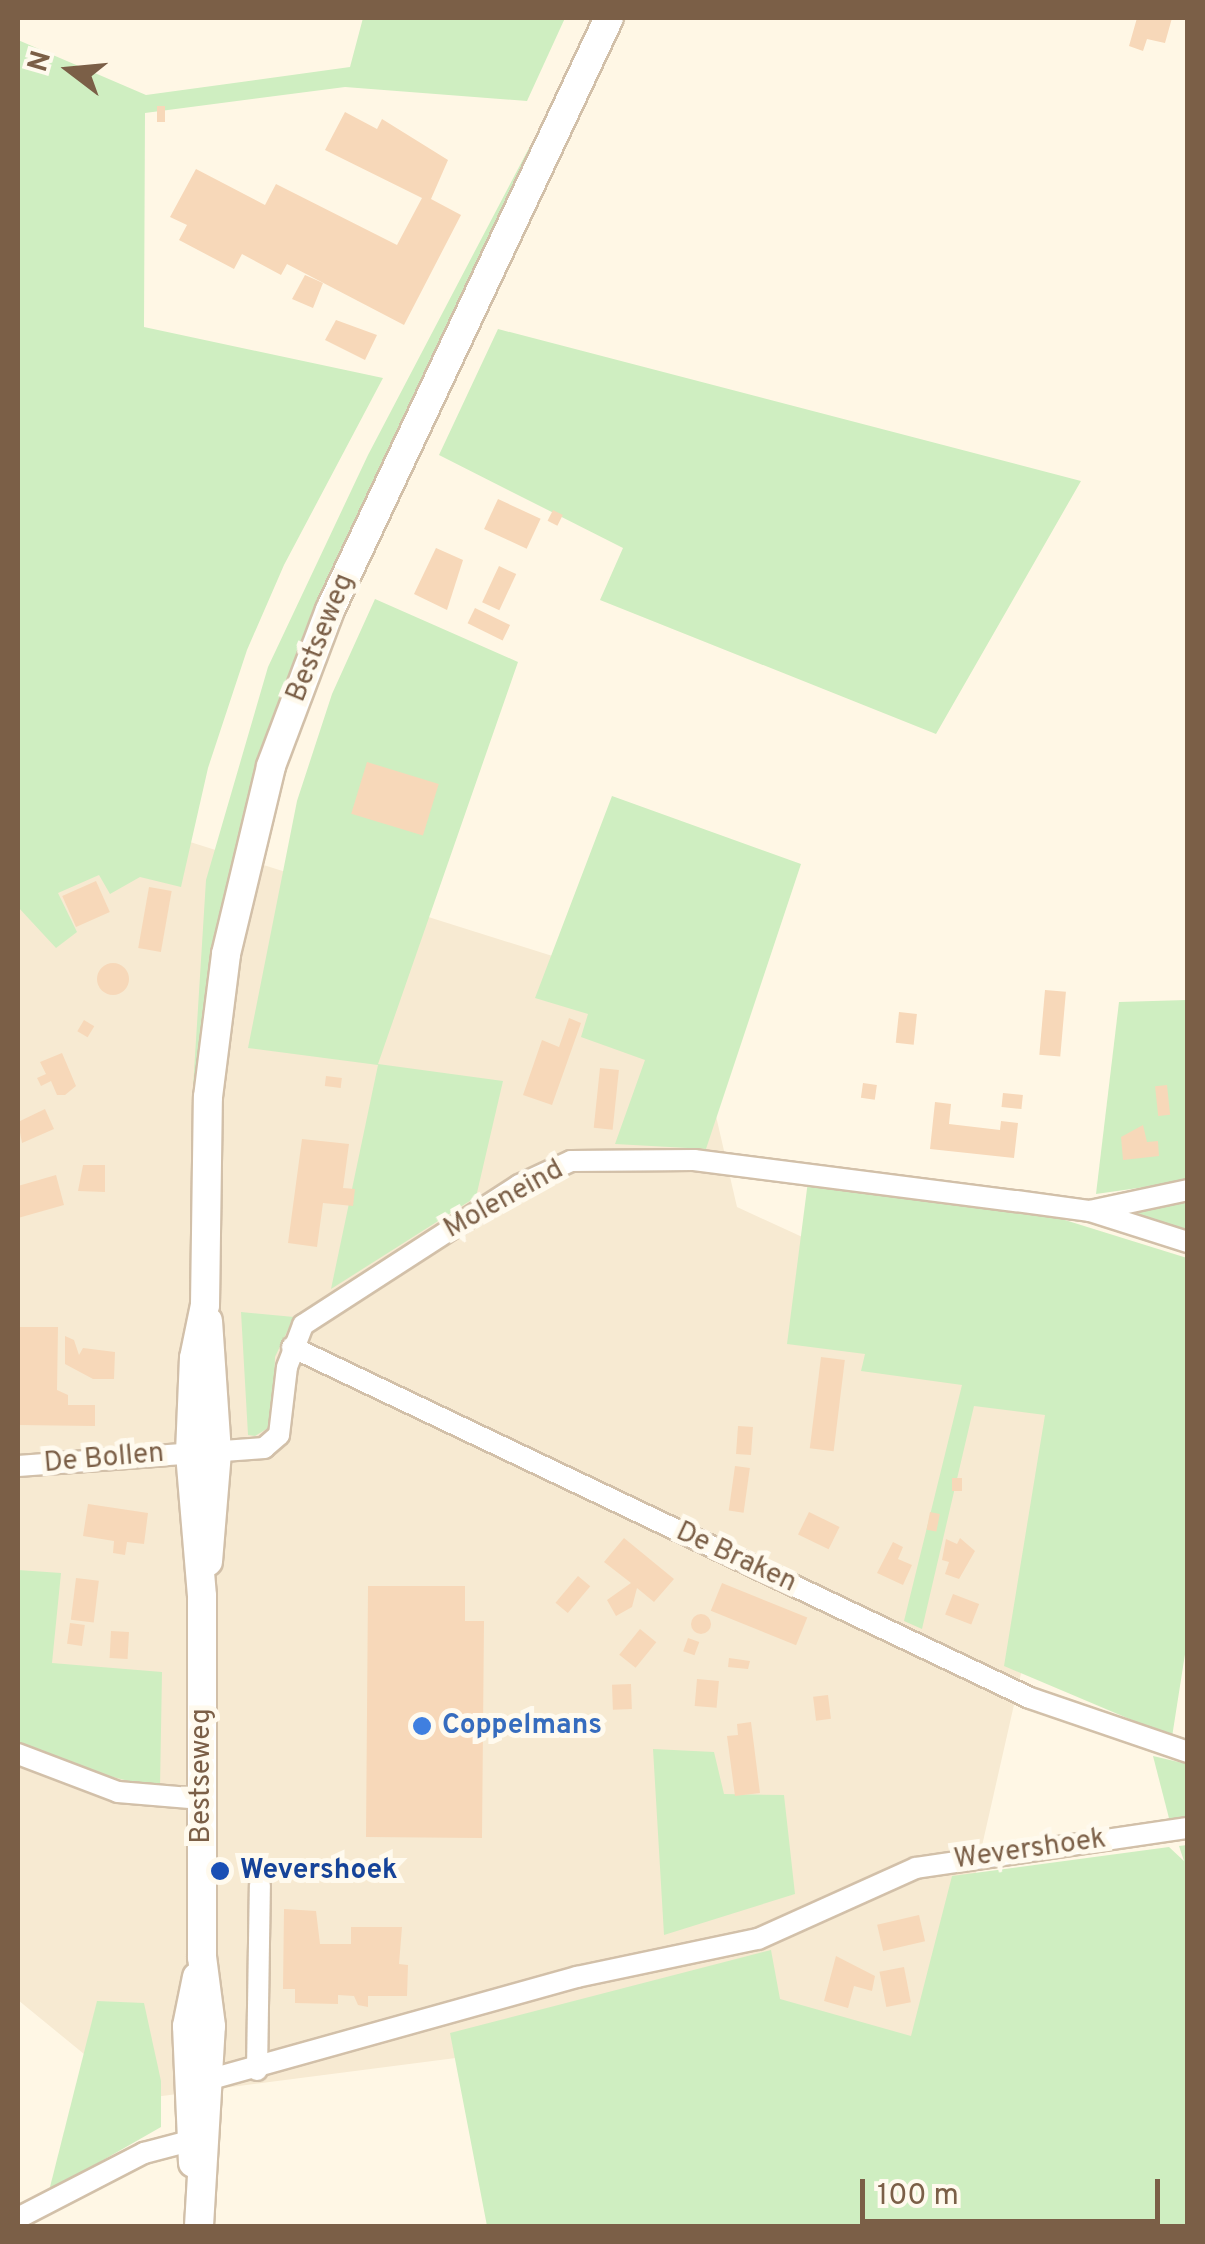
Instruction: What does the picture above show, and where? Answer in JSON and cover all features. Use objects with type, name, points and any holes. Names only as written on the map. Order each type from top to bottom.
[{"type":"main road","name":"Bestseweg","points":[[199,2215],[204,1452],[194,1358],[204,1305],[216,1021],[241,875],[271,766],[352,560],[609,18]]},
{"type":"street","name":"Moleneind","points":[[292,1347],[318,1312],[519,1185],[572,1162],[694,1160],[1090,1211],[1188,1242]]},
{"type":"street","name":"Moleneind","points":[[1090,1211],[1188,1190]]},
{"type":"street","points":[[204,1452],[264,1448],[280,1435],[292,1347]]},
{"type":"street","name":"De Braken","points":[[292,1347],[1030,1698],[1188,1752]]},
{"type":"street","name":"De Bollen","points":[[18,1466],[204,1452]]},
{"type":"street","points":[[18,1754],[118,1792],[202,1799]]},
{"type":"street","name":"Wevershoek","points":[[199,2082],[257,2070],[577,1977],[758,1939],[916,1868],[1188,1828]]},
{"type":"street","points":[[257,2070],[260,1885]]},
{"type":"street","points":[[18,2218],[144,2154],[199,2138]]},
{"type":"shaded area","points":[[25,790],[689,999],[737,1207],[1090,1369],[924,2102],[710,2025],[139,2099],[18,2000],[18,811]]},
{"type":"green space","points":[[363,18],[565,18],[527,101],[345,87],[145,113],[144,327],[383,378],[284,565],[247,650],[208,768],[181,887],[140,877],[110,894],[99,875],[58,893],[77,932],[56,948],[18,907],[18,40],[146,95],[350,67]]},
{"type":"green space","points":[[530,146],[528,171],[321,604],[202,1089],[193,1088],[206,880],[268,667],[368,455]]},
{"type":"green space","points":[[498,329],[1081,481],[936,734],[600,600],[623,548],[439,455]]},
{"type":"green space","points":[[375,599],[518,662],[378,1064],[503,1081],[476,1197],[331,1289],[378,1065],[248,1048],[297,801],[332,694]]},
{"type":"green space","points":[[612,796],[801,864],[706,1149],[615,1144],[645,1060],[581,1037],[588,1014],[535,998]]},
{"type":"green space","points":[[1187,1000],[1187,1181],[1096,1194],[1119,1002]]},
{"type":"green space","points":[[808,1181],[1052,1216],[1187,1258],[1188,1635],[1172,1737],[1004,1666],[1045,1415],[974,1406],[922,1629],[904,1621],[962,1385],[861,1371],[865,1354],[787,1344]]},
{"type":"green space","points":[[1187,1199],[1187,1233],[1125,1211]]},
{"type":"green space","points":[[241,1312],[294,1317],[275,1357],[273,1425],[255,1436],[248,1435]]},
{"type":"green space","points":[[18,1570],[61,1573],[52,1663],[162,1672],[160,1789],[78,1768],[18,1743]]},
{"type":"green space","points":[[653,1749],[714,1752],[724,1794],[784,1795],[795,1894],[664,1935]]},
{"type":"green space","points":[[1153,1756],[1187,1764],[1187,1820],[1170,1822]]},
{"type":"green space","points":[[1187,1845],[1187,2226],[487,2226],[450,2033],[771,1950],[780,1999],[911,2036],[952,1876],[1169,1847],[1184,1861],[1179,1846]]},
{"type":"green space","points":[[97,2001],[144,2003],[161,2081],[161,2127],[49,2191]]},
{"type":"building","points":[[1137,18],[1172,18],[1165,43],[1147,39],[1143,51],[1129,46]]},
{"type":"building","points":[[157,106],[165,106],[165,122],[157,122]]},
{"type":"building","points":[[345,112],[377,129],[382,119],[448,160],[431,199],[461,215],[404,325],[287,264],[281,275],[242,254],[234,269],[179,240],[187,225],[170,217],[196,169],[265,205],[276,184],[397,245],[422,198],[325,150]]},
{"type":"building","points":[[305,275],[323,283],[313,308],[292,299]]},
{"type":"building","points":[[336,320],[377,335],[365,360],[325,340]]},
{"type":"building","points":[[498,499],[541,519],[527,549],[484,529]]},
{"type":"building","points":[[553,510],[563,515],[557,526],[548,521]]},
{"type":"building","points":[[436,548],[463,560],[447,610],[414,594]]},
{"type":"building","points":[[499,566],[516,574],[499,610],[482,602]]},
{"type":"building","points":[[475,608],[510,625],[503,640],[468,623]]},
{"type":"building","points":[[367,762],[439,784],[423,836],[351,814]]},
{"type":"building","points":[[96,881],[110,912],[76,927],[62,896]]},
{"type":"building","points":[[149,887],[172,891],[161,952],[138,948]]},
{"type":"building","points":[[113,963],[124,968],[129,979],[124,990],[113,995],[102,990],[97,979],[102,968]]},
{"type":"building","points":[[1045,990],[1066,992],[1060,1057],[1039,1055]]},
{"type":"building","points":[[899,1012],[917,1014],[914,1045],[896,1043]]},
{"type":"building","points":[[569,1018],[581,1023],[552,1105],[523,1095],[542,1040],[559,1047]]},
{"type":"building","points":[[84,1020],[94,1026],[88,1037],[77,1031]]},
{"type":"building","points":[[62,1053],[76,1086],[65,1095],[57,1095],[51,1081],[41,1086],[37,1078],[46,1074],[40,1062]]},
{"type":"building","points":[[600,1068],[619,1070],[613,1130],[594,1128]]},
{"type":"building","points":[[326,1076],[342,1078],[341,1088],[325,1086]]},
{"type":"building","points":[[863,1083],[877,1085],[875,1100],[861,1098]]},
{"type":"building","points":[[1167,1085],[1170,1115],[1158,1116],[1155,1086]]},
{"type":"building","points":[[1003,1093],[1023,1095],[1021,1109],[1002,1107]]},
{"type":"building","points":[[935,1102],[951,1104],[949,1124],[1000,1130],[1001,1121],[1018,1123],[1014,1158],[930,1149]]},
{"type":"building","points":[[45,1109],[54,1129],[22,1143],[18,1122]]},
{"type":"building","points":[[1143,1125],[1147,1142],[1158,1141],[1159,1156],[1123,1160],[1121,1137]]},
{"type":"building","points":[[302,1139],[349,1144],[343,1188],[355,1189],[353,1206],[323,1203],[317,1247],[288,1243]]},
{"type":"building","points":[[83,1165],[105,1165],[105,1192],[78,1191]]},
{"type":"building","points":[[56,1175],[64,1205],[18,1218],[18,1186]]},
{"type":"building","points":[[18,1327],[58,1327],[57,1390],[68,1395],[68,1405],[95,1405],[95,1426],[18,1425]]},
{"type":"building","points":[[65,1336],[74,1340],[79,1355],[83,1348],[115,1352],[114,1379],[93,1379],[65,1364]]},
{"type":"building","points":[[821,1357],[845,1360],[834,1451],[810,1448]]},
{"type":"building","points":[[738,1426],[753,1427],[751,1455],[736,1454]]},
{"type":"building","points":[[735,1466],[750,1468],[744,1513],[729,1511]]},
{"type":"building","points":[[952,1478],[962,1478],[962,1491],[952,1491]]},
{"type":"building","points":[[88,1504],[148,1513],[144,1544],[127,1542],[125,1555],[113,1553],[114,1541],[83,1536]]},
{"type":"building","points":[[809,1512],[840,1527],[829,1549],[798,1534]]},
{"type":"building","points":[[930,1512],[940,1514],[936,1532],[927,1530]]},
{"type":"building","points":[[624,1538],[674,1579],[654,1602],[637,1588],[632,1607],[616,1616],[607,1600],[631,1583],[604,1562]]},
{"type":"building","points":[[960,1538],[975,1551],[959,1579],[945,1574],[949,1562],[942,1560],[946,1539],[957,1544]]},
{"type":"building","points":[[893,1542],[903,1547],[898,1559],[912,1565],[903,1585],[877,1573]]},
{"type":"building","points":[[578,1576],[590,1586],[568,1613],[556,1603]]},
{"type":"building","points":[[76,1578],[99,1581],[94,1622],[71,1620]]},
{"type":"building","points":[[722,1583],[807,1617],[796,1645],[711,1611]]},
{"type":"building","points":[[368,1586],[465,1586],[465,1621],[484,1621],[482,1838],[366,1837]]},
{"type":"building","points":[[953,1594],[979,1604],[971,1625],[945,1615]]},
{"type":"building","points":[[701,1614],[711,1624],[701,1634],[691,1624]]},
{"type":"building","points":[[70,1623],[85,1625],[82,1646],[67,1644]]},
{"type":"building","points":[[640,1629],[656,1642],[636,1668],[619,1655]]},
{"type":"building","points":[[111,1631],[129,1632],[128,1659],[110,1658]]},
{"type":"building","points":[[688,1638],[699,1642],[694,1655],[683,1651]]},
{"type":"building","points":[[729,1658],[750,1661],[748,1669],[728,1667]]},
{"type":"building","points":[[697,1679],[719,1681],[717,1708],[695,1706]]},
{"type":"building","points":[[631,1684],[632,1709],[613,1710],[612,1685]]},
{"type":"building","points":[[828,1695],[831,1719],[816,1721],[813,1697]]},
{"type":"building","points":[[751,1722],[760,1793],[735,1796],[727,1736],[738,1735],[737,1724]]},
{"type":"building","points":[[284,1909],[316,1911],[320,1944],[351,1944],[351,1927],[402,1927],[399,1964],[408,1965],[407,1996],[368,1996],[368,2007],[358,2005],[354,1996],[338,1995],[338,2004],[295,2003],[295,1989],[283,1989]]},
{"type":"building","points":[[919,1915],[925,1941],[883,1951],[877,1925]]},
{"type":"building","points":[[836,1956],[875,1976],[872,1991],[854,1986],[848,2008],[824,2001]]},
{"type":"building","points":[[904,1967],[911,2002],[886,2007],[879,1972]]},
{"type":"place","name":"Coppelmans","points":[[422,1726]]},
{"type":"place","name":"Wevershoek","points":[[220,1871]]}]
